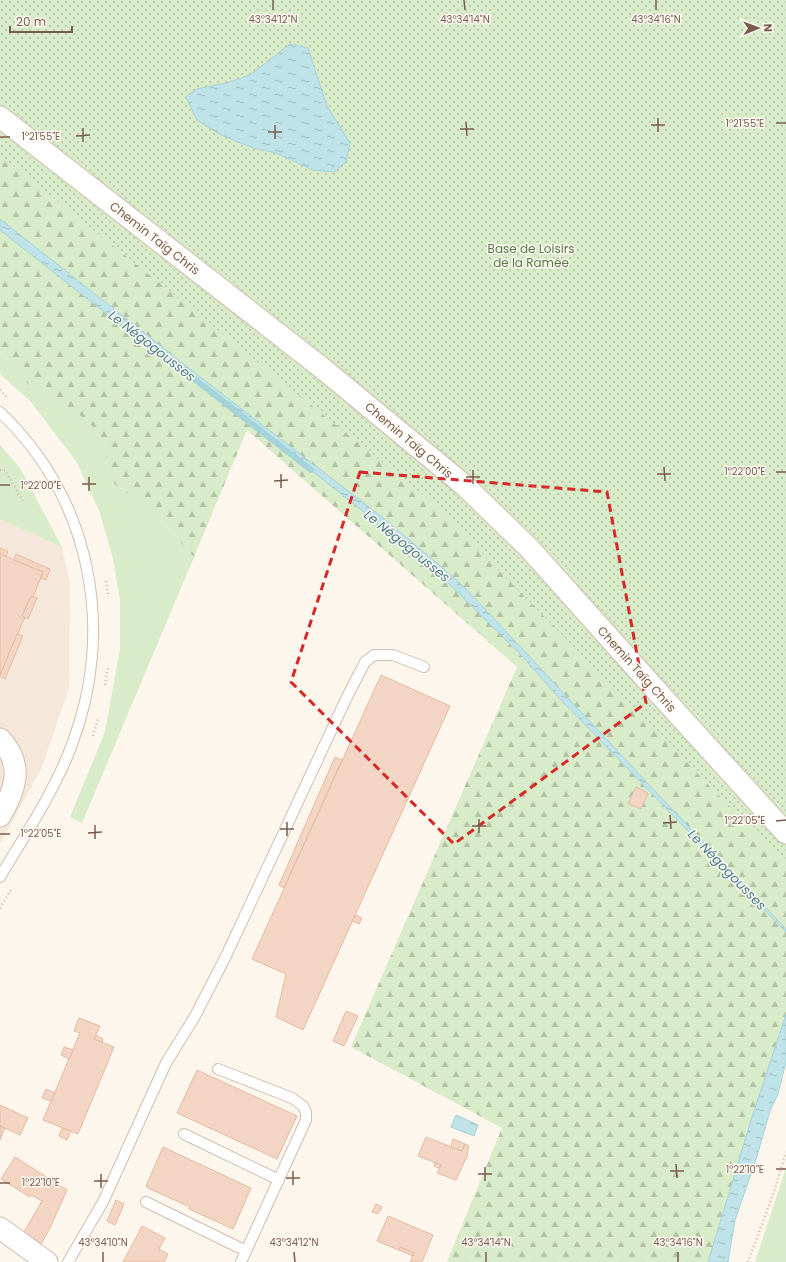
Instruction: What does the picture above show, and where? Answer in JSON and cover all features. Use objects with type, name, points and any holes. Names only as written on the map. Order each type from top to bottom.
[{"type":"street","name":"Chemin Taïg Chris","points":[[0,117],[322,368],[464,485],[529,548],[664,700],[786,833]]},
{"type":"street","points":[[0,739],[8,748],[13,759],[15,774],[14,787],[0,816]]},
{"type":"street","points":[[0,1228],[48,1262]]},
{"type":"lane","points":[[0,412],[26,440],[41,460],[67,506],[80,544],[90,583],[94,643],[89,688],[84,712],[71,748],[42,807],[0,877]]},
{"type":"lane","points":[[68,1262],[103,1202],[166,1063],[195,1016],[225,958],[346,699],[365,662],[374,654],[393,655],[424,667]]},
{"type":"lane","points":[[218,1069],[292,1098],[303,1106],[306,1112],[306,1120],[241,1262]]},
{"type":"lane","points":[[184,1134],[279,1180]]},
{"type":"lane","points":[[146,1202],[246,1251]]},
{"type":"path","points":[[0,390],[12,402]]},
{"type":"path","points":[[0,470],[5,470],[24,503]]},
{"type":"path","points":[[105,576],[108,596]]},
{"type":"path","points":[[105,687],[109,662]]},
{"type":"path","points":[[92,738],[98,717]]},
{"type":"path","points":[[0,908],[16,881]]},
{"type":"path","points":[[748,1262],[775,1190],[786,1152]]},
{"type":"highlighted area","points":[[360,472],[607,492],[646,703],[454,844],[291,682]]},
{"type":"shaded area","points":[[0,519],[62,547],[70,585],[69,688],[42,767],[0,844]]},
{"type":"green space","name":"Base de Loisirs de la Ramée","points":[[0,0],[786,0],[786,864],[433,503],[0,155]]},
{"type":"green space","points":[[0,150],[420,481],[786,863],[786,1017],[709,1262],[447,1262],[502,1128],[351,1047],[517,667],[247,430],[194,557],[162,522],[112,482],[107,471],[106,447],[92,426],[84,418],[29,385],[0,352]]},
{"type":"green space","points":[[0,352],[29,385],[84,418],[92,426],[106,447],[107,471],[112,482],[162,522],[194,557],[82,823],[70,817],[105,732],[120,649],[120,600],[113,559],[99,510],[76,461],[30,401],[0,374]]},
{"type":"green space","points":[[0,445],[20,468],[62,547],[0,519]]},
{"type":"green space","points":[[786,1168],[786,1262],[755,1262]]},
{"type":"water","points":[[290,44],[308,48],[327,106],[350,143],[346,162],[334,172],[313,170],[276,153],[253,148],[219,134],[197,120],[186,97],[197,89],[226,83],[250,75]]},
{"type":"water","points":[[0,219],[195,373],[387,521],[465,588],[786,929],[786,932],[561,700],[523,657],[435,570],[297,459],[168,359],[132,334],[0,230]]},
{"type":"water","points":[[786,1014],[786,1062],[778,1094],[770,1111],[755,1163],[751,1170],[751,1174],[735,1220],[728,1262],[708,1262],[752,1117]]},
{"type":"water","points":[[456,1115],[478,1125],[474,1136],[451,1127]]},
{"type":"building","points":[[0,548],[8,551],[6,557],[0,554]]},
{"type":"building","points":[[0,554],[43,572],[33,597],[31,596],[22,616],[25,617],[0,675]]},
{"type":"building","points":[[16,554],[50,569],[46,580],[41,578],[43,572],[14,560]]},
{"type":"building","points":[[31,596],[37,598],[28,619],[22,616]]},
{"type":"building","points":[[17,634],[23,636],[5,679],[0,675]]},
{"type":"building","points":[[381,675],[450,706],[303,1030],[276,1017],[286,974],[252,959]]},
{"type":"building","points":[[335,757],[342,760],[284,888],[279,885]]},
{"type":"building","points":[[636,787],[648,793],[641,809],[628,804]]},
{"type":"building","points":[[356,915],[362,918],[359,924],[352,921]]},
{"type":"building","points":[[346,1011],[358,1016],[344,1046],[333,1041]]},
{"type":"building","points":[[79,1018],[100,1026],[94,1039],[114,1047],[78,1134],[43,1120],[80,1033],[74,1031]]},
{"type":"building","points":[[96,1035],[103,1039],[102,1042],[94,1039]]},
{"type":"building","points":[[64,1047],[73,1050],[69,1059],[61,1055]]},
{"type":"building","points":[[197,1070],[297,1116],[277,1159],[177,1113]]},
{"type":"building","points":[[46,1089],[55,1093],[51,1101],[42,1098]]},
{"type":"building","points":[[0,1105],[28,1118],[20,1135],[0,1126]]},
{"type":"building","points":[[0,1126],[5,1128],[0,1140]]},
{"type":"building","points":[[62,1128],[71,1131],[67,1140],[59,1136]]},
{"type":"building","points":[[426,1137],[462,1151],[465,1144],[469,1146],[468,1154],[456,1180],[437,1173],[441,1165],[418,1156]]},
{"type":"building","points":[[453,1139],[465,1144],[462,1151],[451,1147]]},
{"type":"building","points":[[163,1147],[251,1188],[233,1229],[189,1209],[190,1207],[146,1186]]},
{"type":"building","points":[[15,1157],[67,1190],[41,1244],[24,1232],[42,1201],[31,1195],[30,1197],[1,1179]]},
{"type":"building","points":[[435,1163],[441,1165],[439,1168],[434,1166]]},
{"type":"building","points":[[116,1200],[124,1204],[115,1225],[107,1221]]},
{"type":"building","points":[[376,1204],[382,1207],[378,1214],[372,1212]]},
{"type":"building","points":[[388,1216],[433,1235],[422,1262],[410,1262],[414,1253],[400,1247],[399,1250],[377,1241]]},
{"type":"building","points":[[142,1226],[165,1238],[159,1249],[168,1254],[164,1262],[123,1262]]},
{"type":"building","points":[[400,1247],[414,1253],[413,1256],[399,1250]]},
{"type":"waterway","name":"Le Négogousses","points":[[161,353],[311,470]]}]
